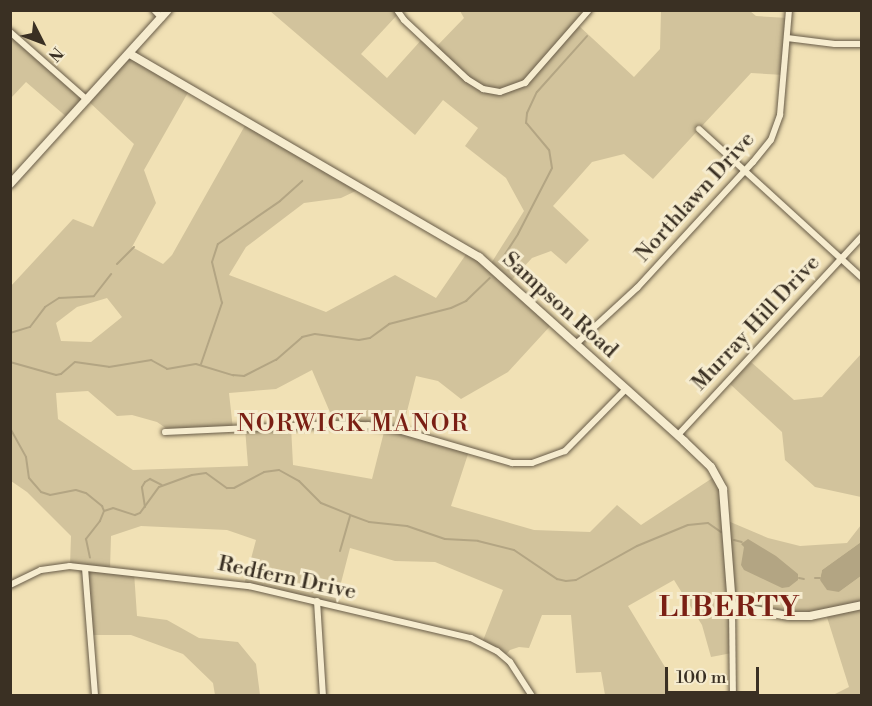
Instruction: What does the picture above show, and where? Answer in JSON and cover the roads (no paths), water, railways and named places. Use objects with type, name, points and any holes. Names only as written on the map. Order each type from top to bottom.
[{"type":"street","points":[[154,10],[162,18]]},
{"type":"street","points":[[10,184],[168,10]]},
{"type":"street","points":[[397,10],[404,20],[468,79],[483,89],[500,92],[525,83],[589,10]]},
{"type":"street","name":"Northlawn Drive","points":[[576,344],[637,288],[767,145],[777,124],[789,10]]},
{"type":"street","points":[[10,32],[87,100]]},
{"type":"street","points":[[787,38],[835,44],[861,44]]},
{"type":"street","name":"Sampson Road","points":[[130,54],[469,250],[678,435],[711,467],[723,489],[732,606]]},
{"type":"street","points":[[699,129],[861,278]]},
{"type":"street","name":"Murray Hill Drive","points":[[678,435],[861,236]]},
{"type":"street","points":[[165,432],[360,425],[402,431],[512,463],[532,463],[565,451],[626,389]]},
{"type":"street","name":"Redfern Drive","points":[[11,583],[50,568],[85,568],[215,580],[317,602],[450,632],[486,645],[510,662],[532,696]]},
{"type":"street","points":[[85,568],[95,696]]},
{"type":"street","points":[[317,602],[323,696]]},
{"type":"street","points":[[733,696],[732,606],[771,614],[810,616],[861,605]]},
{"type":"waterway","points":[[500,262],[518,234],[552,168],[549,150],[526,123],[527,113],[537,92],[587,36]]},
{"type":"waterway","points":[[201,364],[222,303],[212,262],[218,244],[280,201],[302,181]]},
{"type":"waterway","points":[[117,264],[134,247]]},
{"type":"waterway","points":[[10,333],[30,327],[45,307],[59,298],[94,296],[111,274]]},
{"type":"waterway","points":[[10,362],[56,375],[61,374],[75,362],[109,367],[151,360],[167,369],[196,364],[244,376],[276,360],[302,337],[315,334],[359,340],[370,338],[389,324],[451,308],[466,301],[490,278]]},
{"type":"waterway","points":[[10,428],[26,457],[29,478],[41,492],[50,495],[76,490],[86,493],[102,506],[104,511],[100,521],[86,539],[90,558]]},
{"type":"waterway","points":[[104,511],[113,508],[135,515],[140,513],[159,487],[192,475],[206,473],[227,488],[234,488],[264,472],[279,470],[299,481],[321,503],[350,515],[369,522],[407,526],[445,539],[478,541],[514,550],[557,579],[566,581],[576,580],[637,546],[688,525],[708,523],[721,532]]},
{"type":"waterway","points":[[145,507],[142,487],[145,482],[150,479],[162,485]]},
{"type":"waterway","points":[[340,551],[350,516]]},
{"type":"waterway","points":[[734,540],[742,542]]},
{"type":"waterway","points":[[799,578],[804,579]]},
{"type":"waterway","points":[[815,578],[820,578]]},
{"type":"district","name":"NORWICK MANOR","points":[[353,425]]},
{"type":"district","name":"LIBERTY","points":[[730,608]]}]
